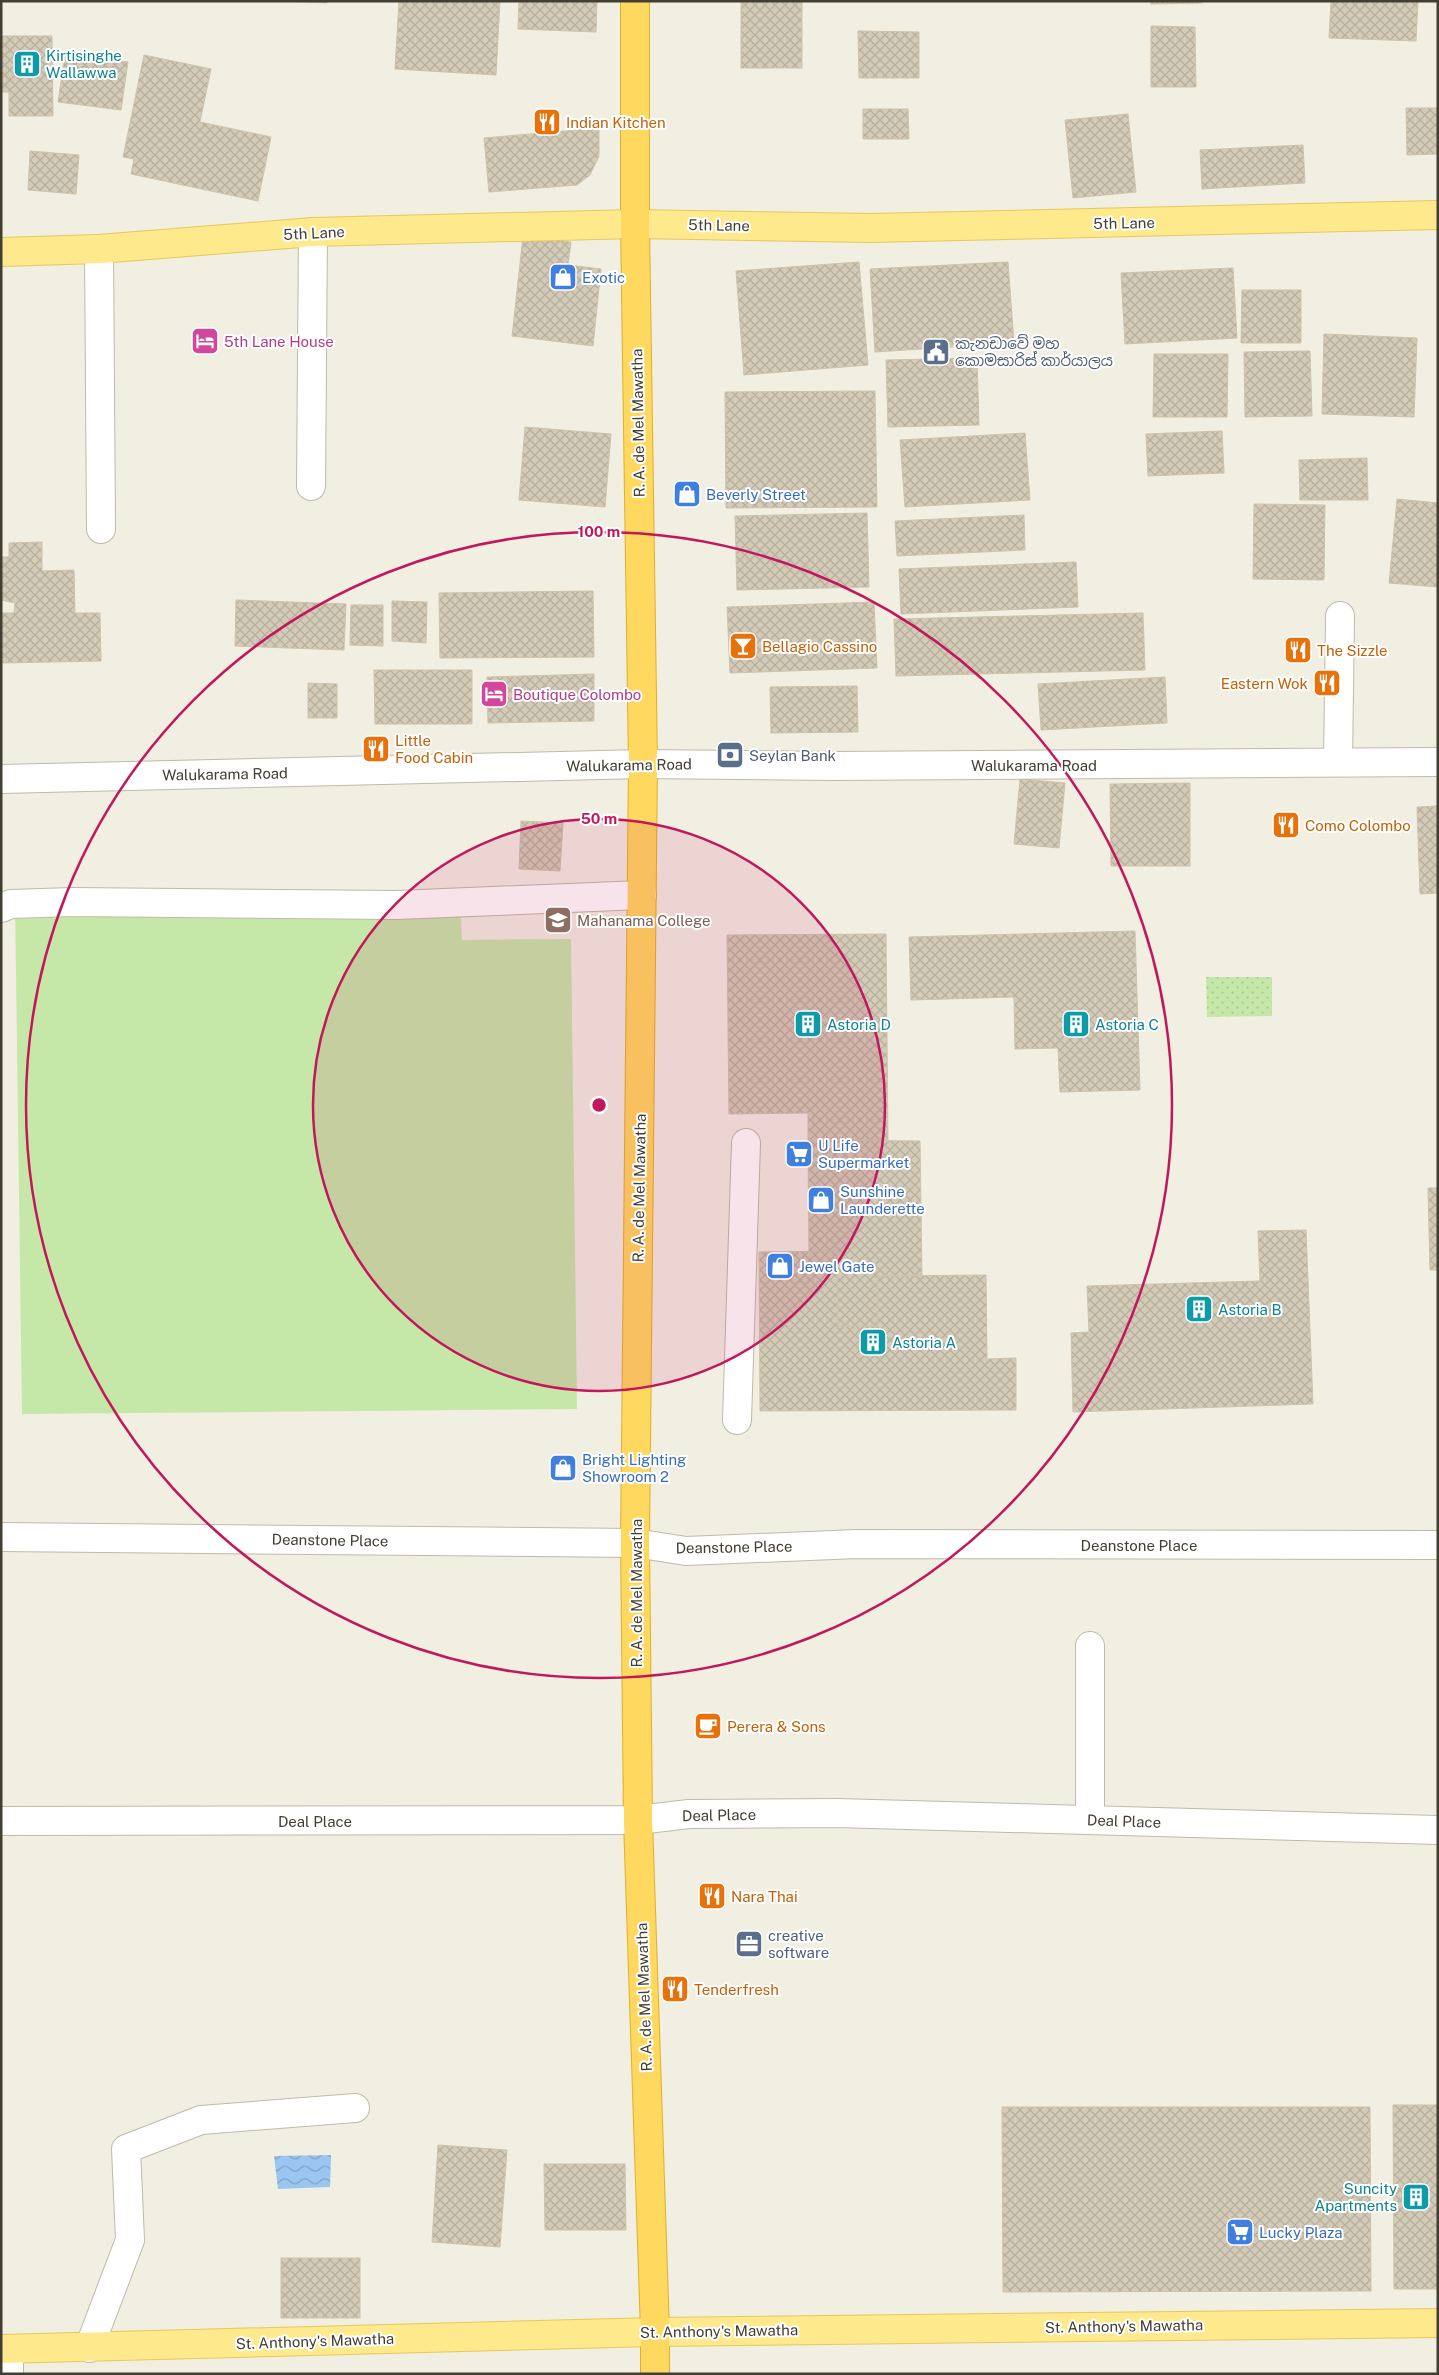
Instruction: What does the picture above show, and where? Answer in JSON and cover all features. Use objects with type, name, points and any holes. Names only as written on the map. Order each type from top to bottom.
[{"type":"highway","name":"R. A. de Mel Mawatha","points":[[635,1],[635,224],[643,764],[635,1543],[638,1820],[655,2374]]},
{"type":"main road","name":"5th Lane","points":[[1,252],[99,249],[314,232],[635,224],[871,228],[1438,215]]},
{"type":"main road","name":"St. Anthony's Mawatha","points":[[7,2357],[89,2348],[655,2332],[1438,2323]]},
{"type":"street","points":[[311,486],[314,232]]},
{"type":"street","points":[[99,249],[101,529]]},
{"type":"street","points":[[1338,762],[1340,616]]},
{"type":"street","name":"Walukarama Road","points":[[1,779],[643,764],[844,766],[1438,762]]},
{"type":"street","points":[[1,908],[11,904],[72,902],[396,905],[642,895]]},
{"type":"street","points":[[737,1420],[746,1143]]},
{"type":"street","name":"Deanstone Place","points":[[1,1537],[635,1543],[686,1551],[857,1544],[1438,1546]]},
{"type":"street","points":[[1090,1646],[1090,1820]]},
{"type":"street","name":"Deal Place","points":[[1,1821],[638,1820],[689,1814],[837,1813],[1438,1830]]},
{"type":"street","points":[[89,2348],[130,2240],[126,2149],[201,2120],[355,2108]]},
{"type":"green space","points":[[460,893],[462,940],[571,939],[577,1409],[22,1414],[15,898]]},
{"type":"green space","points":[[1206,977],[1272,977],[1272,1016],[1207,1017]]},
{"type":"water","points":[[331,2155],[330,2187],[278,2189],[274,2156]]},
{"type":"building","points":[[286,1],[327,1],[327,3]]},
{"type":"building","points":[[399,1],[500,1],[496,75],[395,69]]},
{"type":"building","points":[[519,1],[597,1],[596,32],[518,29]]},
{"type":"building","points":[[741,1],[802,1],[802,68],[741,68]]},
{"type":"building","points":[[1150,1],[1202,1],[1202,3],[1151,4]]},
{"type":"building","points":[[1331,1],[1418,1],[1416,41],[1329,38]]},
{"type":"building","points":[[1151,26],[1195,27],[1196,87],[1151,87]]},
{"type":"building","points":[[858,31],[919,32],[919,78],[859,78]]},
{"type":"building","name":"Kirtisinghe Wallawwa","points":[[1,36],[52,36],[53,116],[9,116],[9,92],[1,92]]},
{"type":"building","points":[[65,54],[128,62],[121,110],[58,102]]},
{"type":"building","points":[[144,55],[211,69],[200,122],[271,137],[258,201],[131,174],[134,159],[123,157]]},
{"type":"building","points":[[1406,108],[1438,108],[1438,154],[1407,155]]},
{"type":"building","points":[[863,109],[908,109],[909,139],[863,139]]},
{"type":"building","points":[[1128,114],[1136,192],[1073,198],[1065,120]]},
{"type":"building","points":[[599,128],[599,156],[590,175],[577,185],[489,192],[484,138]]},
{"type":"building","points":[[1303,145],[1305,183],[1202,189],[1200,150]]},
{"type":"building","points":[[30,151],[79,155],[76,194],[28,190]]},
{"type":"building","points":[[523,236],[571,242],[568,265],[601,269],[593,346],[512,336]]},
{"type":"building","points":[[859,262],[868,365],[744,375],[736,271]]},
{"type":"building","points":[[1008,262],[1014,343],[875,352],[870,269]]},
{"type":"building","points":[[1233,268],[1237,338],[1125,344],[1121,273]]},
{"type":"building","points":[[1242,290],[1301,290],[1301,343],[1241,343]]},
{"type":"building","points":[[1324,334],[1417,338],[1414,417],[1322,414]]},
{"type":"building","points":[[1310,351],[1312,416],[1245,417],[1244,352]]},
{"type":"building","points":[[1154,354],[1228,354],[1227,417],[1153,417]]},
{"type":"building","points":[[977,358],[979,425],[888,427],[886,360]]},
{"type":"building","points":[[875,391],[877,507],[726,508],[725,392]]},
{"type":"building","points":[[525,427],[611,434],[605,507],[519,500]]},
{"type":"building","points":[[1222,431],[1224,473],[1148,476],[1146,434]]},
{"type":"building","points":[[1025,433],[1030,500],[905,507],[900,440]]},
{"type":"building","points":[[1367,458],[1368,500],[1300,500],[1299,460]]},
{"type":"building","points":[[1397,499],[1438,503],[1438,587],[1389,583]]},
{"type":"building","points":[[1254,504],[1325,505],[1324,580],[1253,579]]},
{"type":"building","points":[[867,513],[869,587],[737,590],[735,516]]},
{"type":"building","points":[[1024,515],[1025,550],[897,556],[895,521]]},
{"type":"building","points":[[42,542],[42,571],[74,570],[75,613],[100,613],[101,661],[1,663],[1,613],[14,613],[15,603],[1,600],[1,557],[9,557],[9,543]]},
{"type":"building","points":[[1076,562],[1078,607],[901,614],[899,569]]},
{"type":"building","points":[[593,591],[594,657],[440,658],[439,593]]},
{"type":"building","points":[[236,600],[346,604],[344,650],[235,646]]},
{"type":"building","points":[[392,601],[427,602],[426,643],[392,641]]},
{"type":"building","points":[[874,602],[877,668],[730,673],[727,607]]},
{"type":"building","points":[[351,605],[383,605],[383,646],[350,645]]},
{"type":"building","points":[[1143,613],[1145,670],[896,676],[894,619]]},
{"type":"building","points":[[374,670],[472,670],[472,724],[375,724]]},
{"type":"building","points":[[594,674],[594,721],[488,723],[487,677]]},
{"type":"building","points":[[1165,677],[1167,723],[1041,730],[1038,684]]},
{"type":"building","points":[[308,683],[337,684],[337,718],[308,718]]},
{"type":"building","points":[[857,686],[858,732],[771,733],[770,687]]},
{"type":"building","points":[[1020,779],[1065,783],[1059,848],[1014,844]]},
{"type":"building","points":[[1190,783],[1190,866],[1111,866],[1110,784]]},
{"type":"building","points":[[1438,806],[1438,893],[1420,894],[1417,807]]},
{"type":"building","points":[[521,821],[563,823],[560,871],[519,869]]},
{"type":"building","name":"Astoria C","points":[[1135,931],[1140,1090],[1060,1092],[1058,1048],[1015,1049],[1014,997],[911,1000],[909,937]]},
{"type":"building","name":"Astoria D","points":[[886,934],[888,1140],[808,1140],[808,1113],[729,1114],[727,935]]},
{"type":"building","points":[[808,1140],[920,1141],[922,1275],[878,1276],[878,1326],[838,1326],[837,1251],[809,1252]]},
{"type":"building","points":[[1428,1188],[1438,1188],[1438,1270],[1430,1270]]},
{"type":"building","name":"Astoria B","points":[[1306,1230],[1313,1404],[1073,1412],[1071,1333],[1089,1332],[1087,1286],[1260,1281],[1258,1231]]},
{"type":"building","name":"Astoria A","points":[[837,1251],[838,1326],[878,1326],[878,1276],[986,1275],[987,1359],[1016,1358],[1016,1410],[760,1411],[759,1252]]},
{"type":"building","name":"Suncity Apartments","points":[[1393,2105],[1438,2105],[1438,2289],[1394,2289]]},
{"type":"building","points":[[1002,2107],[1370,2107],[1371,2291],[1003,2292]]},
{"type":"building","points":[[438,2145],[507,2150],[500,2247],[432,2242]]},
{"type":"building","points":[[544,2164],[625,2164],[626,2230],[545,2230]]},
{"type":"building","points":[[281,2258],[360,2258],[360,2318],[281,2318]]},
{"type":"place","name":"Kirtisinghe Wallawwa","points":[[27,64]]},
{"type":"place","name":"Indian Kitchen","points":[[547,122]]},
{"type":"place","name":"Exotic","points":[[563,277]]},
{"type":"place","name":"5th Lane House","points":[[205,341]]},
{"type":"place","name":"කැනඩාවේ මහ කොමසාරිස් කාර්යාලය","points":[[936,352]]},
{"type":"place","name":"Beverly Street","points":[[687,494]]},
{"type":"place","name":"Bellagio Cassino","points":[[743,646]]},
{"type":"place","name":"The Sizzle","points":[[1298,650]]},
{"type":"place","name":"Eastern Wok","points":[[1327,683]]},
{"type":"place","name":"Boutique Colombo","points":[[494,694]]},
{"type":"place","name":"Little Food Cabin","points":[[376,749]]},
{"type":"place","name":"Seylan Bank","points":[[730,755]]},
{"type":"place","name":"Como Colombo","points":[[1286,825]]},
{"type":"place","name":"Mahanama College","points":[[558,920]]},
{"type":"place","name":"Astoria D","points":[[808,1024]]},
{"type":"place","name":"Astoria C","points":[[1076,1024]]},
{"type":"place","name":"U Life Supermarket","points":[[799,1154]]},
{"type":"place","name":"Sunshine Launderette","points":[[821,1200]]},
{"type":"place","name":"Jewel Gate","points":[[780,1266]]},
{"type":"place","name":"Astoria B","points":[[1199,1309]]},
{"type":"place","name":"Astoria A","points":[[873,1342]]},
{"type":"place","name":"Bright Lighting Showroom 2","points":[[563,1468]]},
{"type":"place","name":"Perera & Sons","points":[[708,1726]]},
{"type":"place","name":"Nara Thai","points":[[712,1896]]},
{"type":"place","name":"creative software","points":[[749,1944]]},
{"type":"place","name":"Tenderfresh","points":[[675,1989]]},
{"type":"place","name":"Suncity Apartments","points":[[1416,2197]]},
{"type":"place","name":"Lucky Plaza","points":[[1240,2232]]}]
